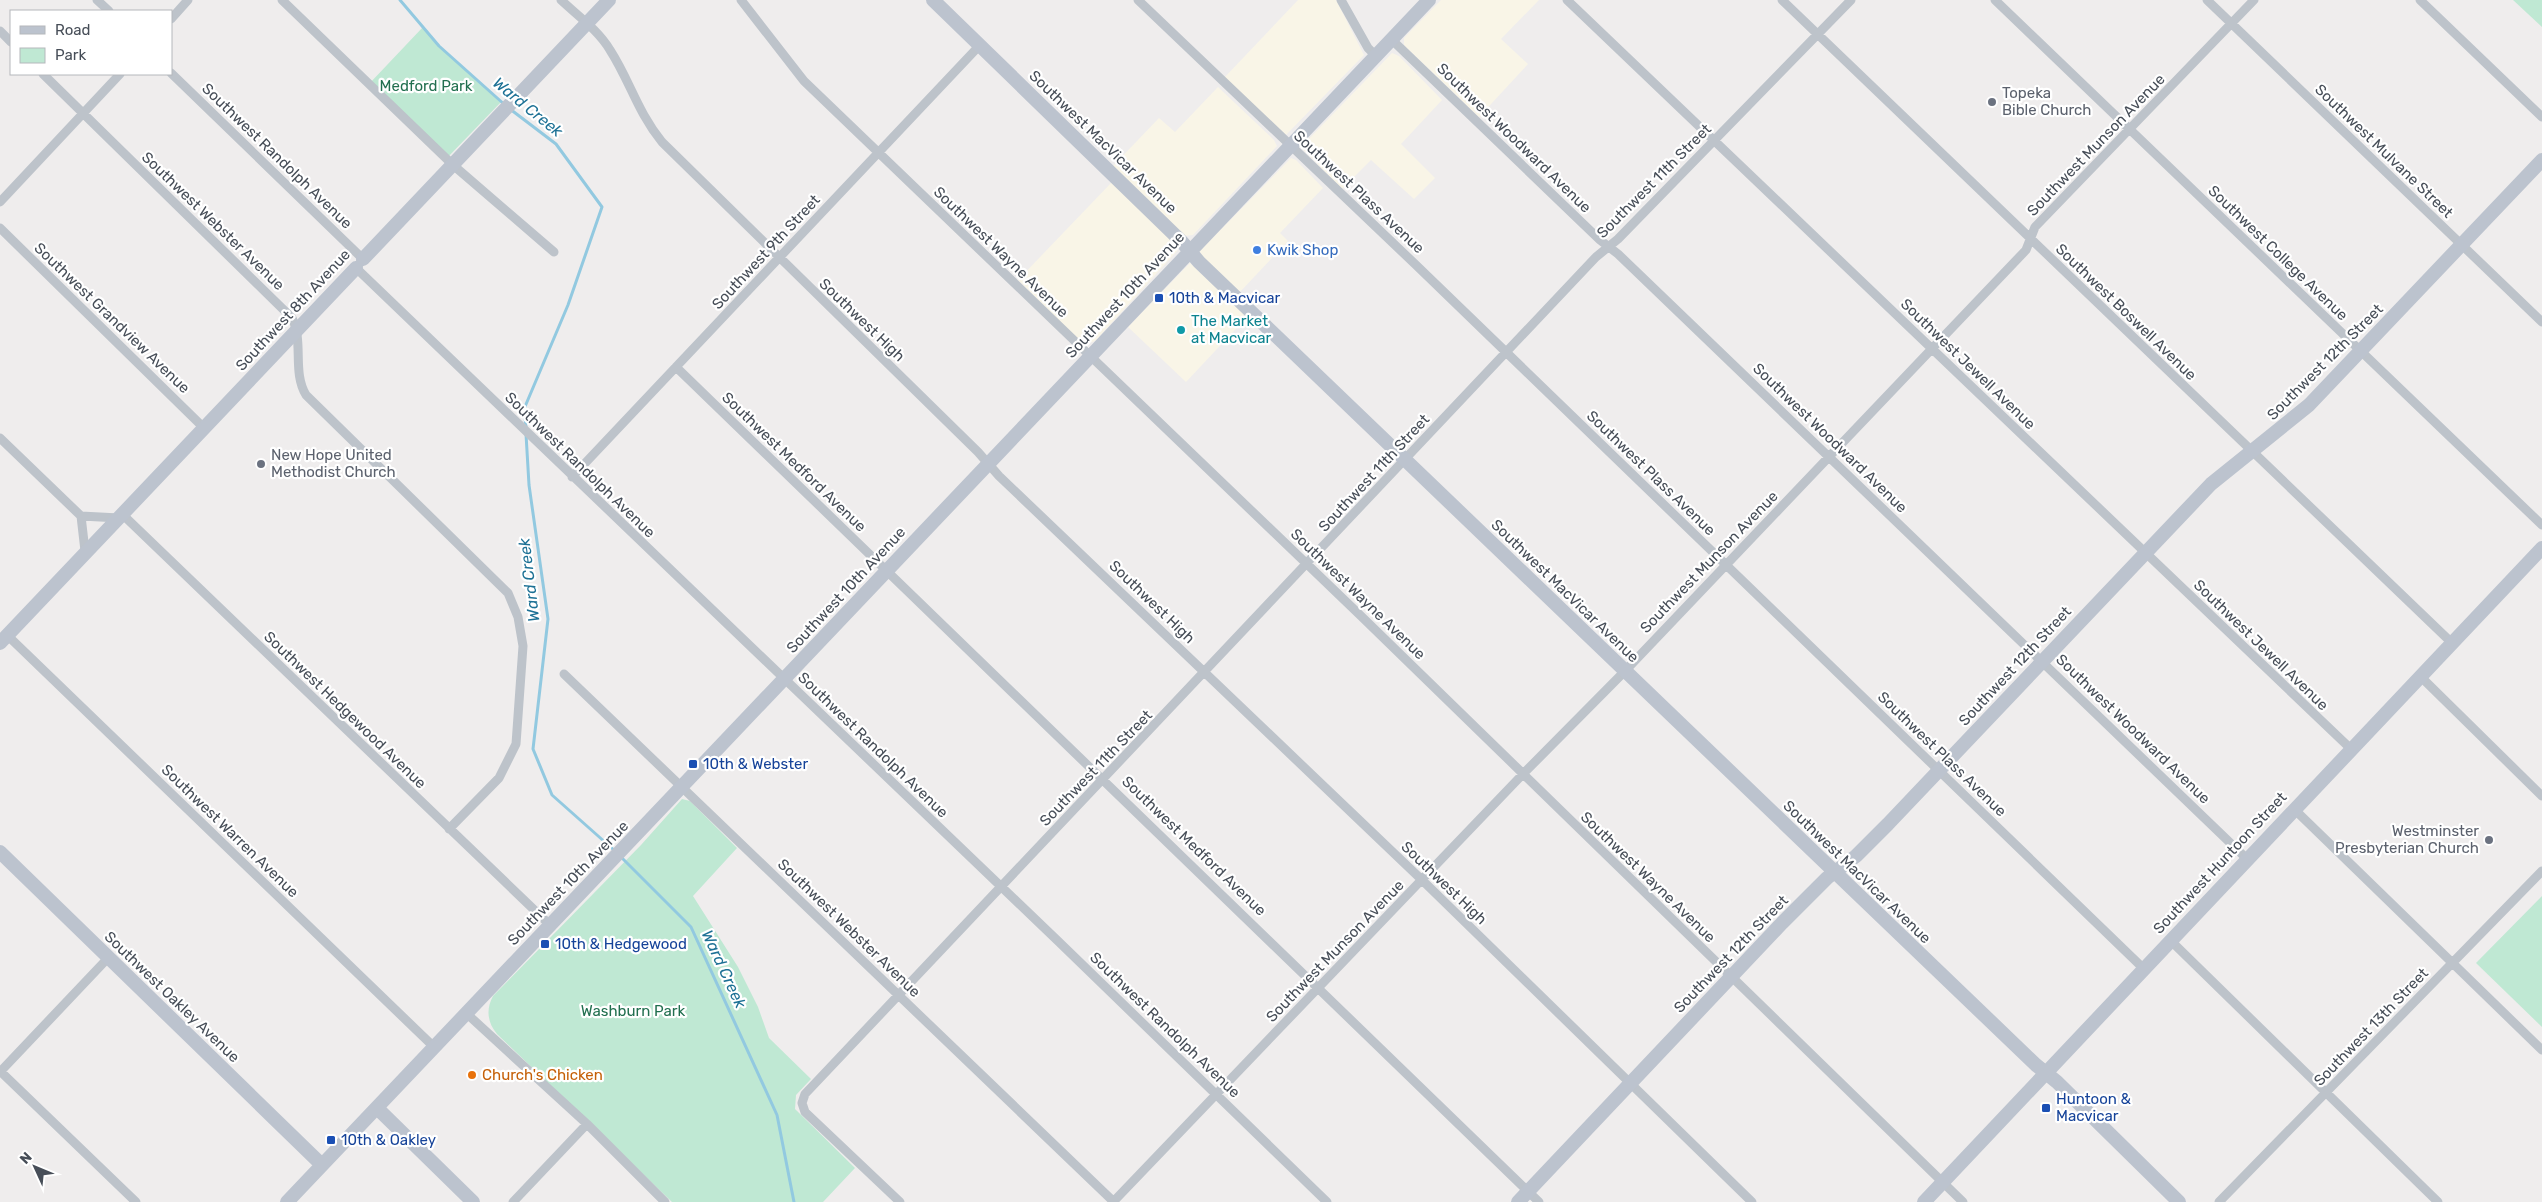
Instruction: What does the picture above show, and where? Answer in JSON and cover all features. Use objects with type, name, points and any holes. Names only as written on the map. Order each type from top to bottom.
[{"type":"main road","name":"Southwest 8th Avenue","points":[[4,639],[85,551],[610,0]]},
{"type":"main road","name":"Southwest MacVicar Avenue","points":[[933,0],[1405,460],[2179,1202]]},
{"type":"main road","name":"Southwest 10th Avenue","points":[[288,1202],[682,788],[1189,250],[1429,0]]},
{"type":"main road","name":"Southwest 12th Street","points":[[1518,1202],[1834,872],[1856,856],[2211,484],[2298,416],[2542,160]]},
{"type":"main road","name":"Southwest Huntoon Street","points":[[1924,1202],[2542,548]]},
{"type":"main road","name":"Southwest Oakley Avenue","points":[[0,852],[322,1165]]},
{"type":"main road","points":[[376,1108],[473,1202]]},
{"type":"street","points":[[97,0],[108,10]]},
{"type":"street","points":[[172,18],[188,0]]},
{"type":"street","points":[[282,0],[453,166],[554,252]]},
{"type":"street","name":"Southwest High","points":[[561,0],[587,24],[610,50],[642,115],[662,142],[778,258],[1422,880],[1752,1202]]},
{"type":"street","name":"Southwest Wayne Avenue","points":[[741,0],[804,81],[1307,564],[1963,1202]]},
{"type":"street","name":"Southwest Plass Avenue","points":[[1138,0],[1416,265],[1506,354],[2144,968]]},
{"type":"street","points":[[1342,0],[1368,48],[1375,55]]},
{"type":"street","name":"Southwest Jewell Avenue","points":[[1567,0],[2351,750]]},
{"type":"street","name":"Southwest Boswell Avenue","points":[[1782,0],[2452,643]]},
{"type":"street","name":"Southwest 11th Street","points":[[900,1202],[806,1112],[802,1103],[805,1094],[1596,257],[1609,247],[1851,0]]},
{"type":"street","name":"Southwest College Avenue","points":[[1994,0],[2542,525]]},
{"type":"street","name":"Southwest Mulvane Street","points":[[2207,0],[2542,322]]},
{"type":"street","name":"Southwest Munson Avenue","points":[[1114,1202],[1522,775],[1625,671],[2026,250],[2036,227],[2254,0]]},
{"type":"street","points":[[2420,0],[2542,117]]},
{"type":"street","points":[[0,31],[10,41]]},
{"type":"street","name":"Southwest Woodward Avenue","points":[[1391,39],[1830,456],[2247,859]]},
{"type":"street","name":"Southwest 9th Street","points":[[572,477],[980,45]]},
{"type":"street","name":"Southwest Randolph Avenue","points":[[172,74],[506,413],[1002,886],[1327,1202]]},
{"type":"street","name":"Southwest Webster Avenue","points":[[44,75],[292,318],[296,330],[301,383],[306,395],[498,581],[508,593],[522,629],[523,646],[516,744],[499,778],[449,829]]},
{"type":"street","points":[[0,202],[119,75]]},
{"type":"street","name":"Southwest Grandview Avenue","points":[[0,228],[204,428]]},
{"type":"street","name":"Southwest Medford Avenue","points":[[676,367],[1320,987],[1540,1202]]},
{"type":"street","points":[[0,438],[81,516],[85,551]]},
{"type":"street","points":[[81,516],[120,516]]},
{"type":"street","name":"Southwest Hedgewood Avenue","points":[[120,516],[550,925]]},
{"type":"street","name":"Southwest Warren Avenue","points":[[4,639],[434,1047]]},
{"type":"street","name":"Southwest Webster Avenue","points":[[564,674],[900,994],[1114,1202]]},
{"type":"street","points":[[2420,676],[2542,796]]},
{"type":"street","points":[[2294,809],[2542,1050]]},
{"type":"street","name":"Southwest 13th Street","points":[[2219,1202],[2542,871]]},
{"type":"street","points":[[2170,940],[2438,1202]]},
{"type":"street","points":[[108,958],[0,1072],[136,1202]]},
{"type":"street","points":[[466,1013],[587,1124],[665,1202]]},
{"type":"street","points":[[513,1202],[587,1124]]},
{"type":"shaded area","points":[[1298,0],[1336,0],[1364,55],[1286,135],[1224,78]]},
{"type":"shaded area","points":[[1441,0],[1539,0],[1501,39],[1528,64],[1479,117],[1404,45],[1404,38]]},
{"type":"shaded area","points":[[1392,53],[1399,56],[1442,100],[1401,144],[1435,178],[1414,199],[1371,160],[1342,189],[1301,147]]},
{"type":"shaded area","points":[[1218,87],[1274,140],[1277,146],[1193,235],[1184,236],[1113,166],[1159,118],[1175,132]]},
{"type":"shaded area","points":[[1291,158],[1296,160],[1323,188],[1280,233],[1288,241],[1239,293],[1201,255],[1200,251]]},
{"type":"shaded area","points":[[1112,182],[1176,245],[1178,250],[1095,341],[1086,344],[1082,343],[1018,280]]},
{"type":"shaded area","points":[[1190,263],[1247,317],[1186,382],[1128,327]]},
{"type":"green space","points":[[2513,0],[2542,0],[2542,27]]},
{"type":"green space","name":"Medford Park","points":[[423,27],[439,46],[501,102],[446,159],[369,84]]},
{"type":"green space","name":"Washburn Park","points":[[682,799],[690,801],[737,848],[693,896],[738,967],[758,1007],[769,1038],[811,1079],[796,1095],[795,1109],[855,1168],[823,1202],[672,1202],[497,1034],[489,1020],[489,1006],[493,996],[641,845]]},
{"type":"green space","points":[[2542,896],[2542,1027],[2476,963]]},
{"type":"waterway","name":"Ward Creek","points":[[400,0],[439,46],[505,105]]},
{"type":"waterway","name":"Ward Creek","points":[[510,109],[556,144],[602,207],[568,305],[524,409],[526,427]]},
{"type":"waterway","name":"Ward Creek","points":[[526,434],[529,485],[548,619],[533,749],[552,795],[615,851]]},
{"type":"waterway","name":"Ward Creek","points":[[621,857],[691,927],[777,1115],[794,1202]]},
{"type":"place","name":"Topeka Bible Church","points":[[1992,102]]},
{"type":"place","name":"Kwik Shop","points":[[1257,250]]},
{"type":"place","name":"10th & Macvicar","points":[[1159,298]]},
{"type":"place","name":"The Market at Macvicar","points":[[1181,330]]},
{"type":"place","name":"New Hope United Methodist Church","points":[[261,464]]},
{"type":"place","name":"10th & Webster","points":[[693,764]]},
{"type":"place","name":"Westminster Presbyterian Church","points":[[2489,840]]},
{"type":"place","name":"10th & Hedgewood","points":[[545,944]]},
{"type":"place","name":"Church's Chicken","points":[[472,1075]]},
{"type":"place","name":"Huntoon & Macvicar","points":[[2046,1108]]},
{"type":"place","name":"10th & Oakley","points":[[331,1140]]}]
